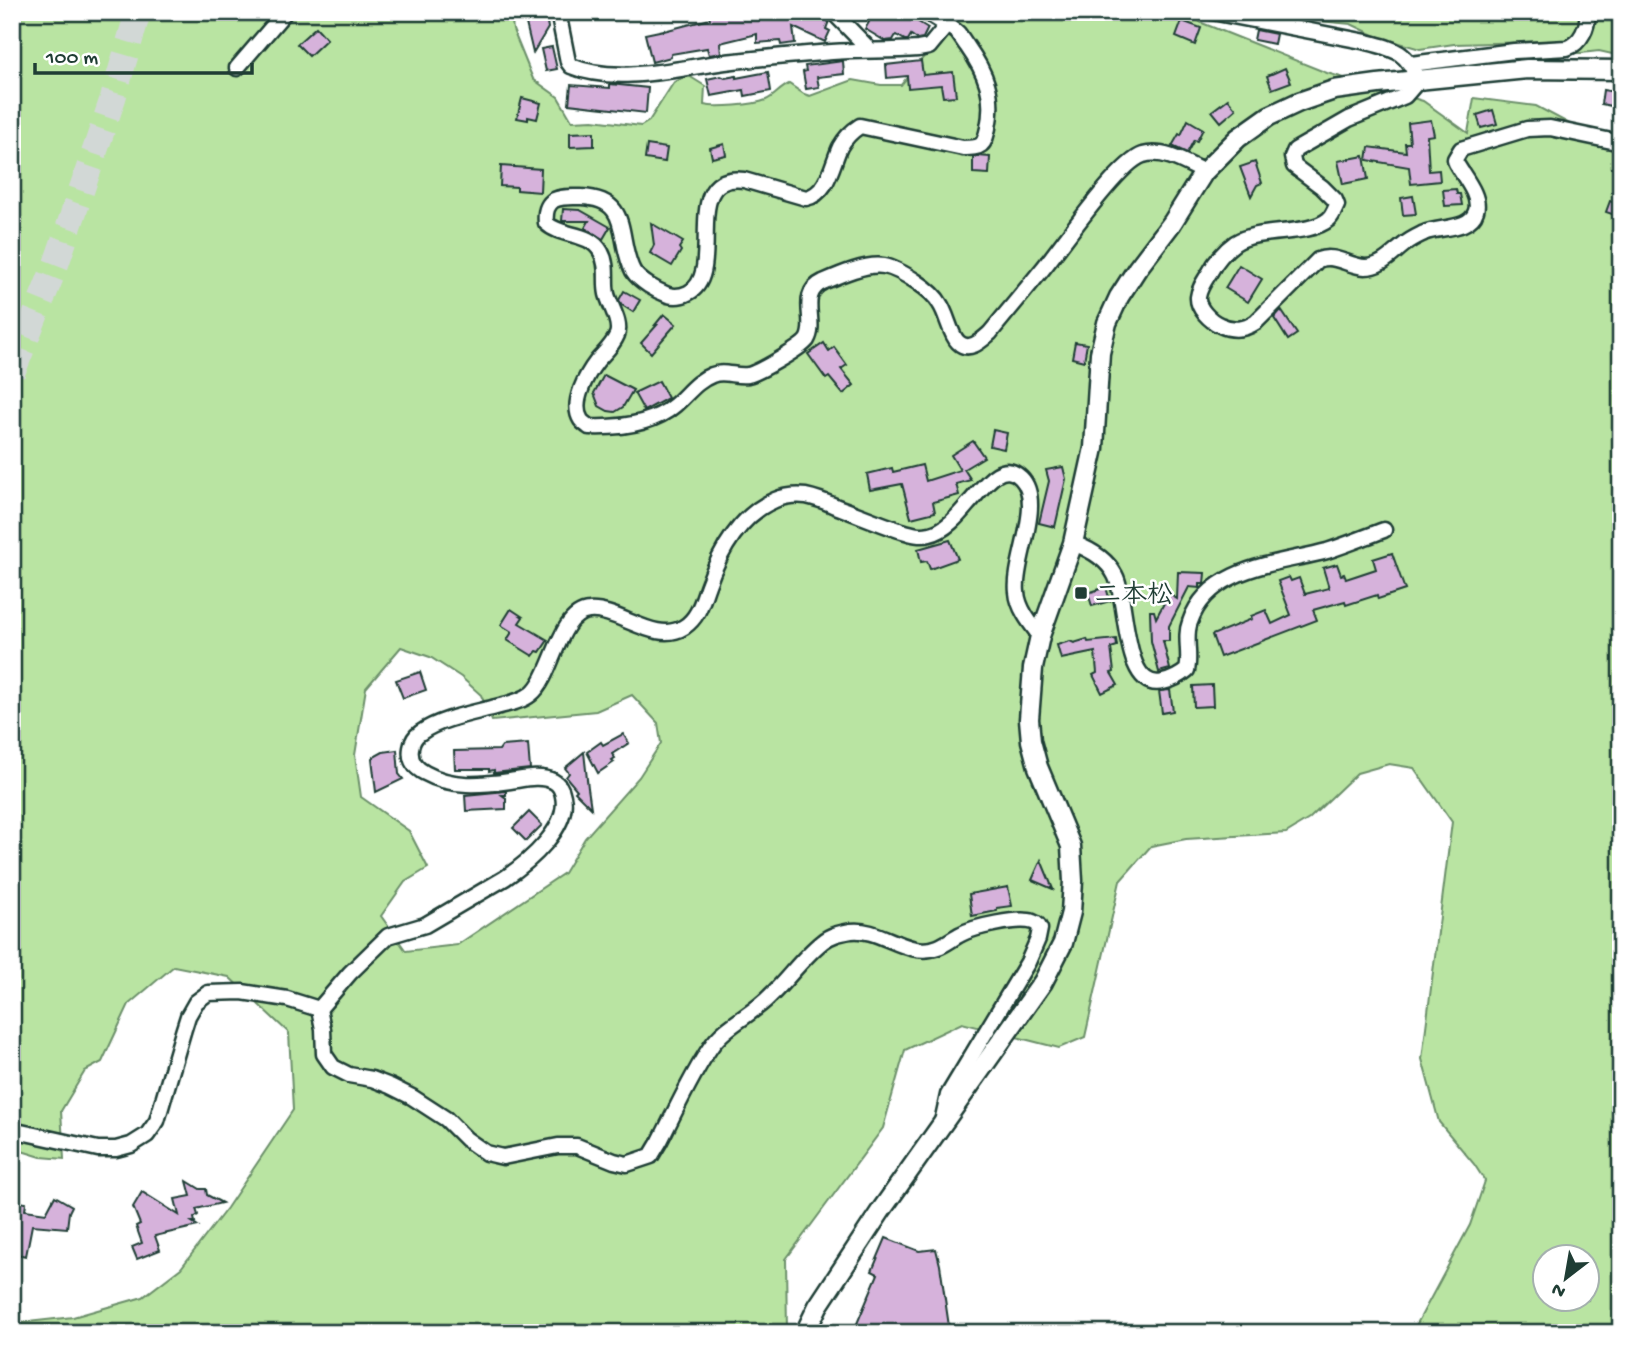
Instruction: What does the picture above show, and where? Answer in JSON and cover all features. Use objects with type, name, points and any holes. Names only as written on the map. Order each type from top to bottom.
[{"type":"street","points":[[237,68],[285,12]]},
{"type":"street","points":[[558,12],[571,66],[590,72],[626,75],[832,52],[895,51],[929,47],[947,25]]},
{"type":"street","points":[[833,12],[870,50]]},
{"type":"street","points":[[926,12],[958,34],[983,72],[989,87],[991,104],[983,143],[973,148],[963,148],[860,126],[851,131],[823,186],[812,197],[806,198],[744,180],[735,179],[720,184],[712,194],[707,208],[702,279],[696,289],[687,294],[669,295],[652,287],[635,274],[621,222],[607,204],[585,197],[561,197],[551,202],[546,211],[546,223],[557,232],[589,240],[601,252],[607,270],[606,289],[618,324],[618,334],[582,385],[579,400],[580,419],[589,427],[626,426],[674,406],[707,376],[720,372],[749,375],[780,360],[807,339],[810,331],[808,303],[819,283],[862,267],[884,266],[906,275],[939,301],[957,341],[969,346],[978,344],[990,333],[1131,162],[1144,155],[1157,154],[1179,159],[1204,172]]},
{"type":"street","points":[[1212,12],[1396,50],[1411,64],[1418,81]]},
{"type":"street","points":[[1411,64],[1514,51],[1567,48],[1580,38],[1588,20],[1587,12]]},
{"type":"street","points":[[805,1333],[818,1306],[1043,982],[1063,943],[1071,912],[1071,846],[1038,767],[1031,741],[1029,719],[1032,668],[1040,636],[1073,543],[1094,448],[1100,353],[1107,323],[1119,297],[1172,223],[1204,172],[1238,138],[1269,116],[1299,102],[1334,90],[1378,84],[1527,69],[1621,69]]},
{"type":"street","points":[[1418,81],[1405,96],[1349,119],[1295,150],[1292,157],[1294,166],[1335,200],[1335,210],[1329,219],[1315,226],[1271,232],[1235,243],[1212,268],[1197,299],[1202,311],[1216,324],[1227,328],[1247,328],[1318,260],[1331,257],[1365,267],[1377,265],[1427,231],[1468,222],[1475,215],[1477,204],[1456,163],[1455,159],[1461,149],[1527,129],[1550,128],[1621,143]]},
{"type":"street","points":[[319,1009],[388,936],[425,925],[512,874],[540,849],[560,821],[564,803],[563,792],[552,780],[529,778],[475,785],[435,778],[414,765],[410,753],[415,737],[450,720],[509,704],[531,694],[546,673],[572,619],[584,611],[597,611],[658,631],[672,632],[684,627],[695,617],[720,556],[738,529],[749,516],[776,500],[809,497],[923,536],[936,533],[953,520],[994,476],[1004,471],[1013,473],[1020,477],[1030,494],[1016,594],[1024,614],[1040,636]]},
{"type":"street","points":[[1073,543],[1087,548],[1116,575],[1135,663],[1143,678],[1156,684],[1171,681],[1187,670],[1188,625],[1196,608],[1225,580],[1248,569],[1330,550],[1384,530]]},
{"type":"street","points":[[319,1009],[324,1054],[333,1067],[412,1097],[446,1119],[466,1139],[486,1153],[503,1157],[558,1146],[577,1146],[627,1164],[651,1156],[711,1046],[729,1027],[769,998],[801,962],[827,939],[855,930],[927,951],[940,947],[962,933],[991,924],[1031,921],[1040,929],[1028,962],[948,1095],[942,1124]]},
{"type":"street","points":[[12,1130],[98,1149],[116,1149],[131,1145],[147,1135],[157,1121],[188,1016],[202,997],[208,993],[242,992],[287,999],[319,1009]]},
{"type":"green space","points":[[12,12],[511,12],[513,30],[533,79],[558,97],[572,121],[593,120],[641,126],[649,121],[674,82],[689,76],[705,86],[704,105],[717,106],[760,102],[769,99],[789,84],[810,96],[853,80],[901,85],[926,54],[941,45],[949,36],[936,12],[1184,12],[1202,23],[1327,73],[1423,101],[1468,133],[1474,98],[1536,106],[1621,151],[1621,1333],[1412,1333],[1470,1225],[1485,1181],[1439,1122],[1422,1059],[1452,822],[1414,768],[1389,764],[1357,773],[1309,819],[1286,833],[1186,839],[1151,846],[1120,881],[1085,1037],[1059,1048],[962,1023],[905,1050],[883,1128],[786,1259],[787,1333],[12,1333],[12,1317],[19,1323],[73,1317],[143,1297],[181,1268],[227,1208],[293,1110],[289,1033],[229,977],[174,966],[129,1004],[102,1062],[85,1071],[61,1111],[64,1159],[41,1157],[12,1148]],"holes":[[[401,647],[430,657],[461,677],[481,695],[492,721],[596,711],[632,695],[658,723],[661,743],[639,777],[585,838],[564,873],[457,945],[406,951],[381,916],[405,882],[428,868],[409,831],[361,797],[355,755],[366,688]]]},
{"type":"green space","points":[[1289,12],[1621,12],[1621,56],[1599,51],[1563,53],[1539,42],[1454,44],[1420,49],[1376,36],[1351,24],[1299,19]]},
{"type":"building","points":[[535,12],[546,16],[548,28],[533,53],[524,15]]},
{"type":"building","points":[[708,12],[754,12],[755,19],[784,16],[786,12],[812,12],[829,21],[826,29],[830,31],[825,42],[793,27],[795,43],[757,43],[757,34],[720,43],[721,53],[709,55],[707,48],[671,54],[671,57],[652,62],[645,34],[710,19]]},
{"type":"building","points":[[854,12],[902,12],[928,28],[923,38],[917,39],[911,35],[905,40],[896,35],[893,40],[885,41],[865,29],[869,22]]},
{"type":"building","points":[[1182,21],[1201,28],[1195,45],[1176,37]]},
{"type":"building","points":[[316,27],[327,39],[309,56],[297,44]]},
{"type":"building","points":[[1256,30],[1276,34],[1274,44],[1254,40]]},
{"type":"building","points":[[552,47],[557,69],[546,71],[541,49]]},
{"type":"building","points":[[843,61],[844,74],[817,77],[819,87],[806,89],[803,72],[806,71],[805,66]]},
{"type":"building","points":[[921,61],[923,75],[953,72],[956,96],[943,97],[941,85],[908,88],[907,76],[887,78],[886,65]]},
{"type":"building","points":[[1285,68],[1291,82],[1272,89],[1267,76]]},
{"type":"building","points":[[768,72],[771,91],[745,96],[744,90],[711,96],[707,79],[721,76],[736,78]]},
{"type":"building","points":[[610,84],[648,88],[646,113],[569,104],[571,85],[610,88]]},
{"type":"building","points":[[1603,90],[1621,93],[1621,108],[1601,104]]},
{"type":"building","points":[[522,98],[541,103],[537,119],[517,118]]},
{"type":"building","points":[[1228,99],[1236,109],[1221,122],[1212,111]]},
{"type":"building","points":[[1493,110],[1497,124],[1481,128],[1477,115]]},
{"type":"building","points":[[1188,120],[1203,129],[1187,153],[1172,146]]},
{"type":"building","points":[[1431,120],[1434,135],[1427,136],[1429,171],[1439,170],[1440,181],[1411,184],[1409,167],[1367,160],[1369,147],[1406,152],[1405,143],[1410,143],[1408,123]]},
{"type":"building","points":[[594,132],[594,146],[570,147],[570,133]]},
{"type":"building","points":[[724,144],[726,155],[712,158],[710,148]]},
{"type":"building","points":[[647,145],[667,148],[665,162],[645,159]]},
{"type":"building","points":[[1364,156],[1368,179],[1343,184],[1338,161]]},
{"type":"building","points":[[973,157],[990,157],[989,174],[973,173]]},
{"type":"building","points":[[1255,162],[1262,183],[1257,185],[1251,196],[1240,167]]},
{"type":"building","points":[[501,166],[541,169],[540,192],[500,186]]},
{"type":"building","points":[[1456,189],[1462,205],[1445,206],[1443,190]]},
{"type":"building","points":[[1413,196],[1416,214],[1403,215],[1401,198]]},
{"type":"building","points":[[1610,201],[1621,205],[1621,217],[1606,212]]},
{"type":"building","points":[[563,209],[580,210],[610,227],[603,239],[585,228],[589,221],[562,221]]},
{"type":"building","points":[[651,223],[683,242],[672,266],[650,253],[654,245]]},
{"type":"building","points":[[1239,265],[1262,279],[1248,302],[1225,288]]},
{"type":"building","points":[[624,291],[640,300],[633,312],[619,300]]},
{"type":"building","points":[[1281,310],[1297,334],[1288,340],[1274,318]]},
{"type":"building","points":[[664,314],[676,324],[651,353],[641,343]]},
{"type":"building","points":[[1075,342],[1087,344],[1084,361],[1072,358]]},
{"type":"building","points":[[824,343],[829,351],[834,347],[847,365],[841,369],[854,385],[843,394],[829,377],[826,379],[808,354]]},
{"type":"building","points":[[604,375],[633,390],[623,407],[615,412],[599,406],[594,393]]},
{"type":"building","points":[[659,381],[668,398],[644,411],[634,393]]},
{"type":"building","points":[[993,430],[1007,433],[1004,449],[990,446]]},
{"type":"building","points":[[973,441],[984,457],[964,469],[971,480],[956,484],[959,495],[933,502],[935,512],[911,518],[902,484],[870,490],[867,474],[892,468],[893,472],[922,465],[926,481],[960,470],[951,455]]},
{"type":"building","points":[[1063,467],[1066,479],[1055,527],[1039,523],[1049,481],[1046,470]]},
{"type":"building","points":[[950,540],[958,559],[930,569],[927,561],[921,562],[918,549]]},
{"type":"building","points":[[1392,553],[1405,590],[1378,599],[1377,595],[1346,605],[1345,601],[1313,610],[1317,620],[1220,657],[1212,635],[1252,619],[1251,616],[1266,610],[1272,624],[1291,615],[1278,581],[1289,577],[1291,581],[1299,578],[1305,594],[1329,588],[1323,568],[1337,564],[1341,575],[1344,574],[1346,579],[1376,569],[1373,559]]},
{"type":"building","points":[[1178,572],[1205,573],[1204,584],[1200,584],[1200,588],[1189,587],[1169,626],[1169,641],[1163,641],[1170,669],[1159,672],[1151,641],[1150,611],[1154,611],[1156,618],[1169,594],[1177,599]]},
{"type":"building","points":[[1106,587],[1110,601],[1092,606],[1088,593]]},
{"type":"building","points":[[511,609],[523,617],[519,623],[548,640],[540,652],[537,651],[533,656],[507,640],[512,632],[501,625]]},
{"type":"building","points":[[1087,639],[1088,642],[1116,639],[1117,646],[1111,648],[1114,672],[1111,673],[1118,685],[1102,693],[1093,675],[1097,673],[1095,652],[1061,659],[1057,645]]},
{"type":"building","points":[[420,672],[426,690],[403,698],[396,680]]},
{"type":"building","points":[[1212,685],[1213,706],[1194,707],[1193,686]]},
{"type":"building","points":[[1170,690],[1173,711],[1162,713],[1159,691]]},
{"type":"building","points":[[623,734],[629,743],[612,754],[614,762],[598,773],[587,752],[601,742],[603,745]]},
{"type":"building","points":[[528,744],[530,769],[494,773],[494,770],[489,769],[455,769],[454,751],[499,750],[502,746]]},
{"type":"building","points":[[397,750],[399,774],[403,779],[376,792],[372,758],[383,752]]},
{"type":"building","points":[[584,752],[591,808],[575,792],[577,790],[566,777],[569,773],[565,768]]},
{"type":"building","points":[[506,791],[506,795],[502,795],[506,798],[506,809],[466,811],[465,795]]},
{"type":"building","points":[[529,812],[542,825],[526,841],[513,828]]},
{"type":"building","points":[[1041,860],[1053,889],[1032,880]]},
{"type":"building","points":[[1008,887],[1012,906],[972,916],[969,894]]},
{"type":"building","points":[[187,1181],[200,1189],[206,1189],[207,1195],[222,1203],[196,1209],[198,1215],[194,1218],[195,1222],[192,1222],[198,1226],[155,1236],[160,1250],[137,1259],[132,1247],[142,1243],[136,1226],[140,1224],[133,1207],[142,1192],[179,1215],[175,1199],[191,1196]]},
{"type":"building","points":[[55,1196],[72,1206],[67,1228],[32,1225],[26,1256],[12,1253],[12,1201],[26,1203],[25,1210],[46,1213]]},
{"type":"building","points":[[886,1238],[919,1251],[936,1249],[950,1333],[853,1333],[878,1274],[872,1271]]},
{"type":"tunnel","points":[[12,373],[56,264],[113,98],[138,12]]},
{"type":"place","name":"二本松","points":[[1081,593]]}]
